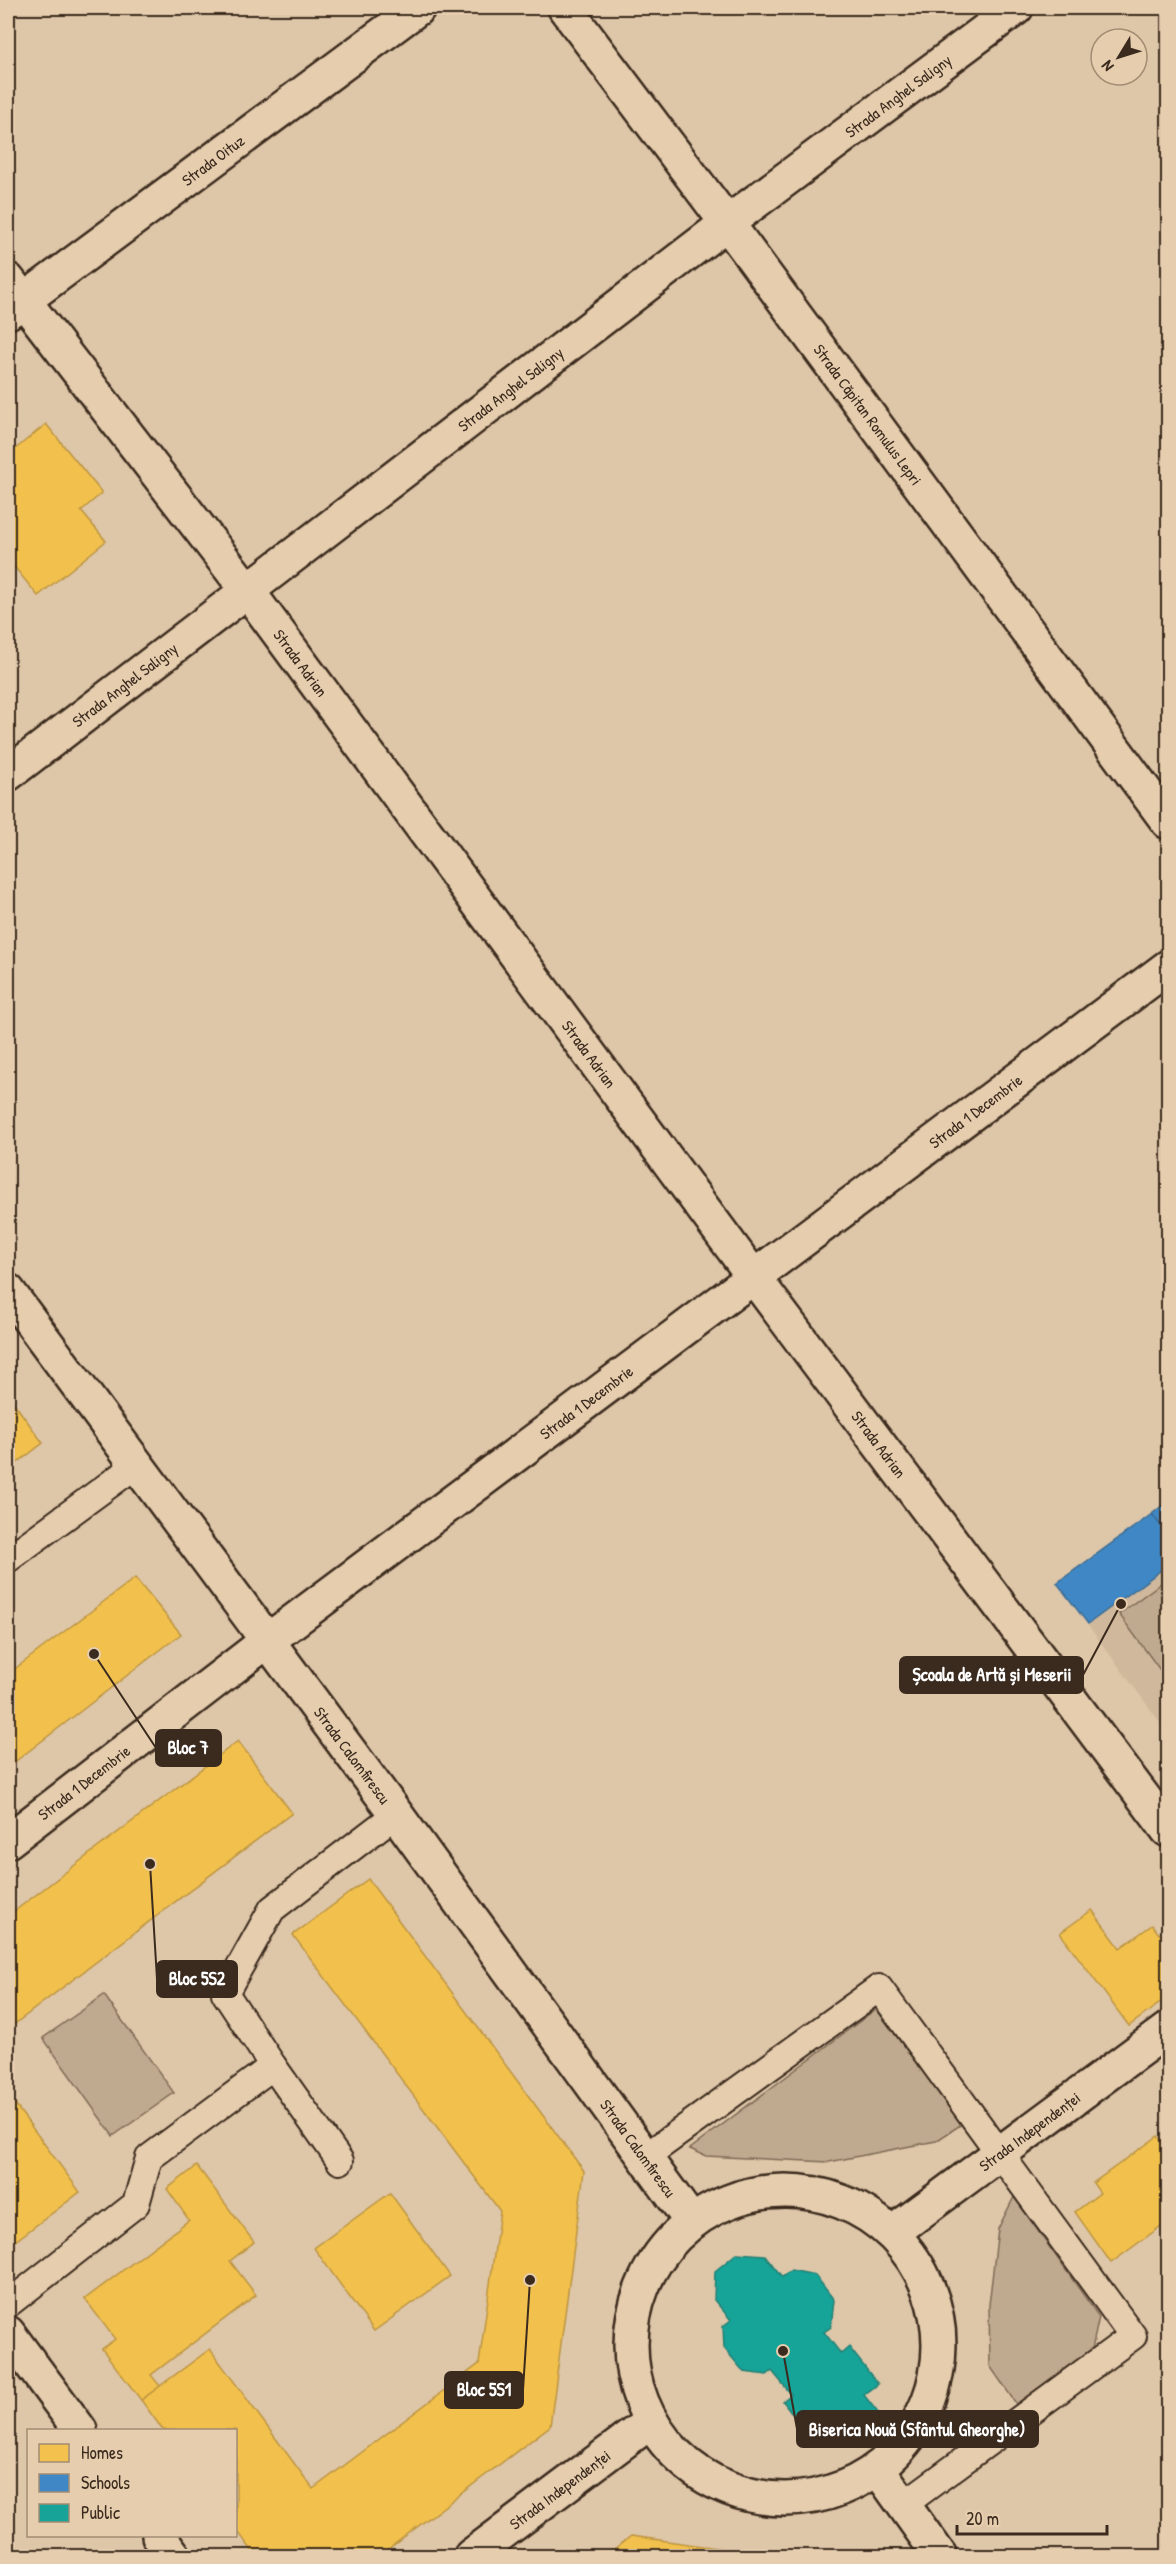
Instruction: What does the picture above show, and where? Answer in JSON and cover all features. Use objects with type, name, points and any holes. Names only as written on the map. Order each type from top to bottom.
[{"type":"street","name":"Strada Oituz","points":[[12,298],[418,8]]},
{"type":"street","name":"Strada Căpitan Romulus Lepri","points":[[565,8],[1168,822]]},
{"type":"street","name":"Strada Anghel Saligny","points":[[8,774],[727,224],[1016,8]]},
{"type":"street","name":"Strada Adrian","points":[[12,298],[247,590],[753,1276],[1168,1830]]},
{"type":"street","name":"Strada 1 Decembrie","points":[[8,1841],[267,1641],[1168,967]]},
{"type":"street","name":"Strada Calomfirescu","points":[[8,1291],[396,1814],[691,2221]]},
{"type":"street","name":"Strada Independenței","points":[[892,2234],[1168,2029]]},
{"type":"street","points":[[772,2191],[816,2193],[857,2207],[892,2234],[924,2277],[939,2328],[936,2381],[915,2430],[878,2469],[832,2493],[780,2500],[728,2490],[683,2462],[650,2422],[634,2380],[630,2336],[639,2292],[659,2253],[691,2221],[729,2200],[772,2191]]},
{"type":"street","points":[[8,2333],[79,2429]]},
{"type":"street","name":"Strada Independenței","points":[[471,2556],[650,2422]]},
{"type":"street","points":[[878,2469],[940,2556]]},
{"type":"street","points":[[160,2537],[174,2556]]},
{"type":"lane","points":[[8,1559],[136,1465]]},
{"type":"lane","points":[[340,2161],[225,1993],[272,1909],[396,1814]]},
{"type":"lane","points":[[645,2157],[879,1988],[1133,2336],[903,2505]]},
{"type":"lane","points":[[8,2304],[136,2204],[148,2158],[273,2066]]},
{"type":"shaded area","points":[[1168,1501],[1168,1733],[1057,1583]]},
{"type":"shaded area","points":[[1168,1578],[1168,1681],[1119,1614]]},
{"type":"shaded area","points":[[104,1995],[174,2093],[113,2136],[43,2038]]},
{"type":"shaded area","points":[[876,2009],[962,2124],[936,2141],[829,2162],[706,2156],[690,2149]]},
{"type":"shaded area","points":[[1014,2197],[1099,2317],[1092,2349],[1017,2405],[990,2366],[989,2305],[998,2229]]},
{"type":"building: Homes","points":[[46,424],[102,493],[81,511],[106,541],[38,596],[8,559],[8,455]]},
{"type":"building: Homes","points":[[8,1395],[43,1443],[8,1470]]},
{"type":"building: Homes","points":[[135,1578],[181,1634],[8,1767],[8,1674]]},
{"type":"building: Homes","points":[[238,1741],[292,1813],[8,2029],[8,1916]]},
{"type":"building: Homes","points":[[368,1879],[584,2171],[550,2426],[379,2556],[256,2556],[237,2530],[237,2429],[162,2429],[141,2400],[210,2349],[313,2489],[479,2364],[500,2211],[293,1935]]},
{"type":"building: Homes","points":[[1092,1910],[1120,1948],[1152,1925],[1159,1934],[1168,1927],[1168,1997],[1129,2026],[1060,1933]]},
{"type":"building: Homes","points":[[8,2095],[80,2192],[14,2242],[8,2234]]},
{"type":"building: Homes","points":[[1158,2136],[1168,2150],[1168,2221],[1111,2263],[1075,2212],[1100,2193],[1093,2183]]},
{"type":"building: Homes","points":[[197,2166],[254,2242],[230,2261],[256,2295],[151,2375],[160,2386],[141,2400],[102,2349],[115,2339],[85,2299],[189,2220],[167,2189]]},
{"type":"building: Homes","points":[[390,2193],[450,2276],[374,2331],[314,2248]]},
{"type":"building: Homes","points":[[631,2536],[774,2556],[605,2556]]},
{"type":"building: Schools","points":[[1168,1501],[1168,1536],[1152,1514]]},
{"type":"building: Schools","points":[[1152,1514],[1168,1536],[1168,1565],[1088,1624],[1057,1583]]},
{"type":"building: Public","points":[[737,2253],[765,2255],[782,2277],[791,2270],[815,2275],[834,2300],[831,2327],[824,2332],[841,2354],[849,2347],[878,2384],[864,2395],[879,2414],[840,2444],[826,2423],[809,2436],[783,2401],[791,2394],[772,2371],[767,2375],[744,2372],[724,2348],[723,2326],[731,2320],[714,2300],[715,2271]]},
{"type":"place","name":"Școala de Artă și Meserii","points":[[1121,1604]]},
{"type":"place","name":"Bloc 7","points":[[94,1654]]},
{"type":"place","name":"Bloc 5S2","points":[[150,1864]]},
{"type":"place","name":"Bloc 5S1","points":[[530,2280]]},
{"type":"place","name":"Biserica Nouă (Sfântul Gheorghe)","points":[[783,2351]]}]
